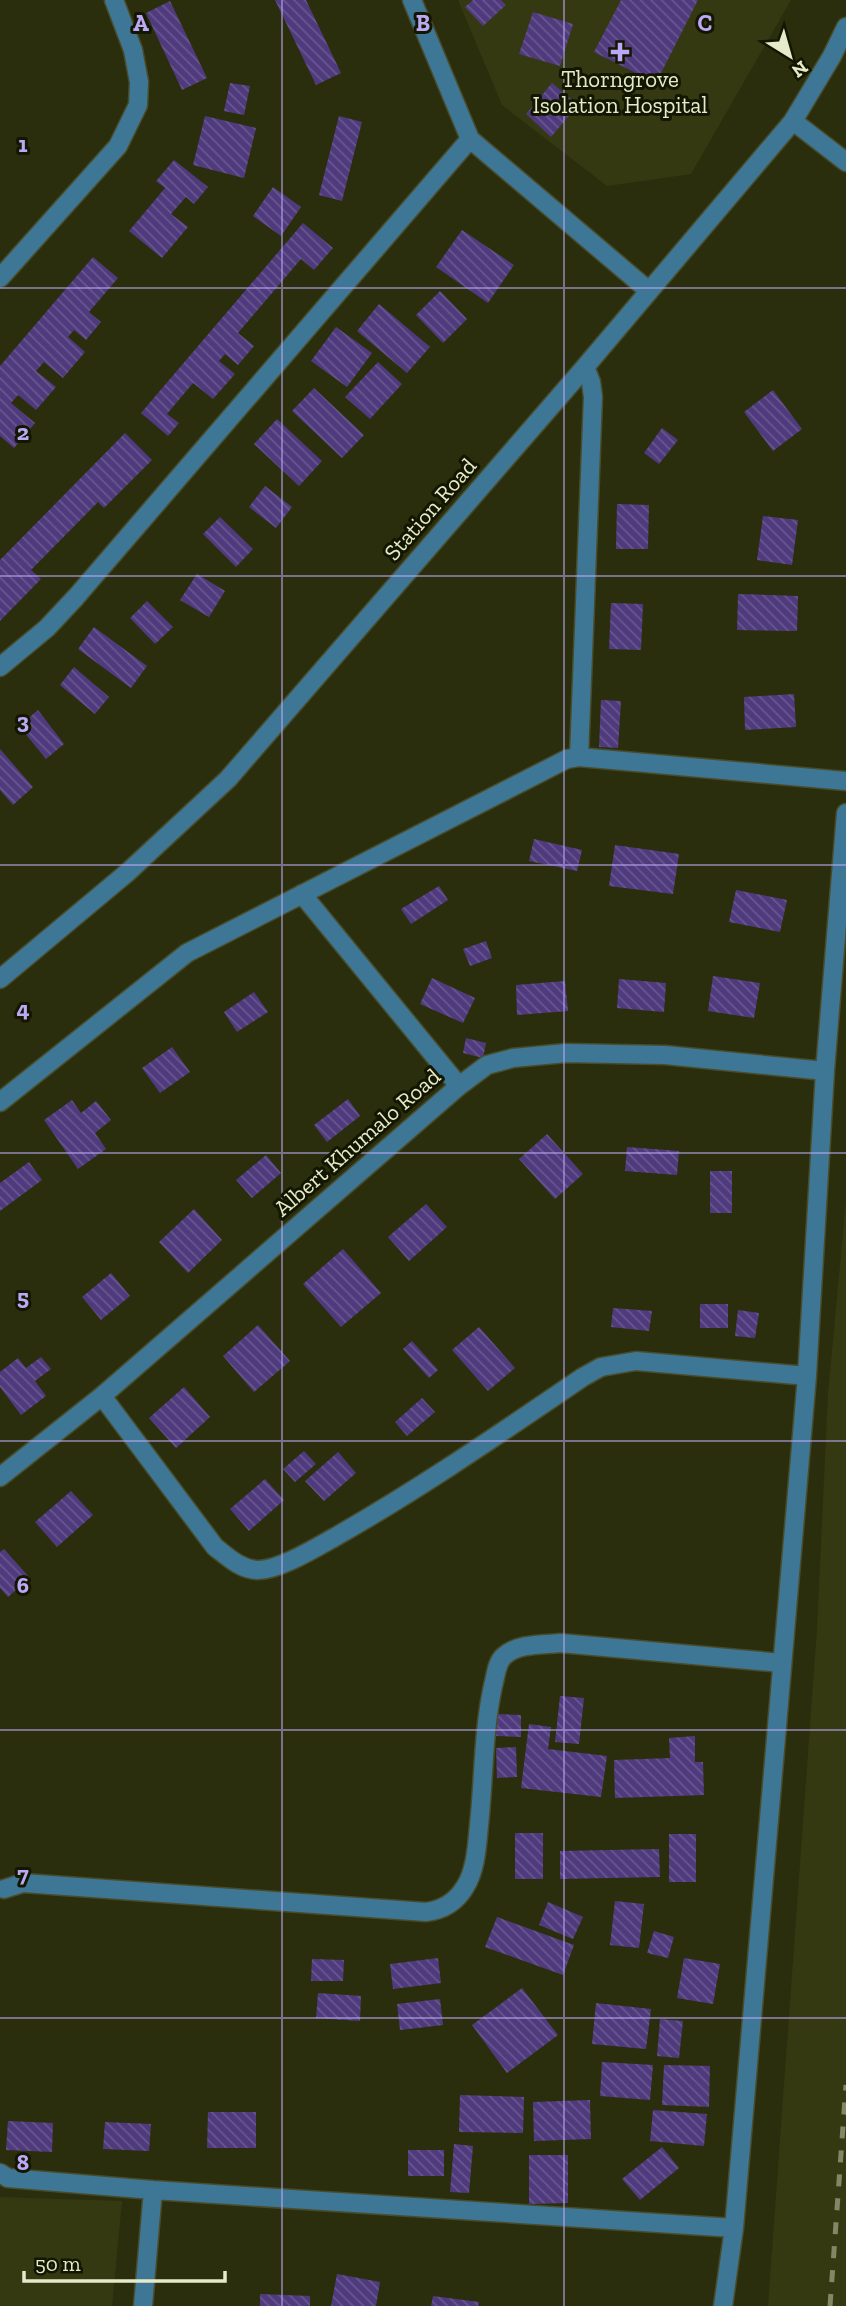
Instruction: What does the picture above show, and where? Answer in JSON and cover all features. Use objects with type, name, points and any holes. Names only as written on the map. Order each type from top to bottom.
[{"type":"street","points":[[0,278],[118,146],[138,105],[139,82],[133,50],[114,0]]},
{"type":"street","points":[[412,0],[470,139],[649,291]]},
{"type":"street","name":"Station Road","points":[[0,979],[128,872],[228,779],[585,367],[793,121],[846,27]]},
{"type":"street","points":[[793,121],[846,162]]},
{"type":"street","points":[[0,667],[47,628],[76,597],[470,139]]},
{"type":"street","points":[[579,757],[593,397],[585,367]]},
{"type":"street","points":[[0,1101],[187,953],[567,759],[579,757],[846,781]]},
{"type":"street","points":[[723,2306],[734,2228],[807,1376],[825,1071],[846,813]]},
{"type":"street","points":[[302,894],[459,1086]]},
{"type":"street","name":"Albert Khumalo Road","points":[[0,1477],[102,1396],[459,1086],[488,1065],[513,1058],[566,1053],[665,1055],[825,1071]]},
{"type":"street","points":[[102,1396],[215,1547],[235,1564],[257,1570],[306,1553],[370,1517],[601,1367],[636,1361],[807,1376]]},
{"type":"street","points":[[1,1889],[23,1883],[440,1911],[465,1887],[472,1869],[482,1794],[489,1706],[499,1661],[506,1654],[515,1649],[560,1643],[782,1663]]},
{"type":"street","points":[[0,2172],[8,2178],[153,2190],[734,2228]]},
{"type":"street","points":[[143,2306],[153,2190]]},
{"type":"shaded area","name":"Thorngrove Isolation Hospital","points":[[458,0],[791,0],[691,174],[607,186],[502,105]]},
{"type":"shaded area","points":[[846,1201],[846,2306],[768,2306],[817,1629],[828,1394]]},
{"type":"shaded area","points":[[0,2197],[122,2201],[112,2306],[0,2306]]},
{"type":"building","points":[[275,0],[306,0],[341,73],[316,85]]},
{"type":"building","points":[[473,0],[501,0],[506,5],[483,26],[465,7]]},
{"type":"building","points":[[621,0],[698,0],[656,83],[594,52]]},
{"type":"building","points":[[170,1],[207,78],[182,90],[146,13]]},
{"type":"building","points":[[533,12],[573,24],[560,66],[519,54]]},
{"type":"building","points":[[230,83],[250,86],[244,115],[224,111]]},
{"type":"building","points":[[552,83],[578,105],[551,137],[526,114]]},
{"type":"building","points":[[205,116],[256,128],[244,178],[193,165]]},
{"type":"building","points":[[339,116],[362,122],[342,201],[319,195]]},
{"type":"building","points":[[174,160],[208,187],[194,204],[186,197],[171,214],[188,227],[162,258],[129,231],[165,188],[156,181]]},
{"type":"building","points":[[273,187],[301,207],[281,236],[253,216]]},
{"type":"building","points":[[303,223],[333,248],[314,270],[301,259],[238,333],[254,346],[238,365],[225,354],[219,361],[235,374],[213,399],[193,383],[167,414],[179,423],[168,436],[141,413]]},
{"type":"building","points":[[462,230],[514,265],[488,303],[436,267]]},
{"type":"building","points":[[93,257],[118,278],[89,312],[101,322],[86,340],[74,330],[68,337],[85,352],[63,378],[44,362],[36,371],[56,387],[36,410],[18,395],[11,403],[35,423],[14,448],[0,436],[0,366]]},
{"type":"building","points":[[440,291],[467,319],[443,343],[416,315]]},
{"type":"building","points":[[379,304],[430,347],[407,373],[357,331]]},
{"type":"building","points":[[336,327],[372,353],[347,387],[311,361]]},
{"type":"building","points":[[378,362],[402,384],[370,419],[345,397]]},
{"type":"building","points":[[314,388],[364,435],[342,458],[292,411]]},
{"type":"building","points":[[773,390],[802,429],[773,451],[744,412]]},
{"type":"building","points":[[277,419],[322,461],[299,486],[254,444]]},
{"type":"building","points":[[662,428],[678,440],[659,464],[644,453]]},
{"type":"building","points":[[125,433],[152,460],[104,508],[98,502],[31,570],[41,579],[0,621],[0,560]]},
{"type":"building","points":[[265,486],[292,507],[276,528],[249,507]]},
{"type":"building","points":[[617,504],[649,505],[648,549],[616,549]]},
{"type":"building","points":[[763,516],[798,520],[792,565],[757,560]]},
{"type":"building","points":[[220,517],[253,549],[236,567],[203,534]]},
{"type":"building","points":[[197,574],[225,591],[209,617],[180,600]]},
{"type":"building","points":[[738,594],[798,596],[797,631],[737,630]]},
{"type":"building","points":[[147,601],[173,627],[155,644],[130,618]]},
{"type":"building","points":[[611,603],[643,604],[641,650],[609,649]]},
{"type":"building","points":[[94,627],[147,666],[131,688],[78,649]]},
{"type":"building","points":[[74,667],[109,697],[95,714],[60,685]]},
{"type":"building","points":[[794,694],[796,727],[745,730],[744,697]]},
{"type":"building","points":[[601,700],[621,701],[618,748],[599,747]]},
{"type":"building","points":[[38,710],[64,744],[46,759],[19,726]]},
{"type":"building","points":[[0,749],[33,787],[13,805],[0,790]]},
{"type":"building","points":[[534,839],[582,850],[577,871],[529,861]]},
{"type":"building","points":[[615,845],[679,854],[673,894],[609,886]]},
{"type":"building","points":[[439,886],[448,900],[411,924],[401,909]]},
{"type":"building","points":[[736,890],[787,900],[780,932],[729,922]]},
{"type":"building","points":[[486,941],[492,958],[470,966],[463,949]]},
{"type":"building","points":[[713,976],[760,983],[754,1018],[708,1011]]},
{"type":"building","points":[[432,978],[475,998],[463,1023],[420,1004]]},
{"type":"building","points":[[619,979],[666,983],[664,1012],[617,1008]]},
{"type":"building","points":[[565,981],[568,1011],[517,1015],[516,985]]},
{"type":"building","points":[[254,992],[268,1012],[237,1032],[224,1012]]},
{"type":"building","points":[[466,1038],[486,1043],[483,1058],[463,1053]]},
{"type":"building","points":[[172,1047],[190,1072],[160,1093],[142,1068]]},
{"type":"building","points":[[348,1099],[360,1116],[327,1142],[314,1125]]},
{"type":"building","points":[[72,1100],[81,1113],[96,1101],[111,1120],[95,1133],[106,1149],[78,1169],[44,1120]]},
{"type":"building","points":[[547,1134],[583,1174],[555,1199],[519,1159]]},
{"type":"building","points":[[627,1147],[679,1151],[677,1175],[625,1171]]},
{"type":"building","points":[[266,1155],[281,1173],[252,1198],[236,1180]]},
{"type":"building","points":[[29,1162],[42,1180],[0,1211],[0,1183]]},
{"type":"building","points":[[710,1171],[732,1171],[732,1213],[710,1213]]},
{"type":"building","points":[[426,1204],[447,1227],[409,1261],[388,1237]]},
{"type":"building","points":[[194,1209],[222,1240],[188,1273],[159,1242]]},
{"type":"building","points":[[343,1249],[381,1293],[341,1327],[303,1284]]},
{"type":"building","points":[[111,1273],[130,1296],[101,1320],[82,1297]]},
{"type":"building","points":[[700,1304],[728,1304],[728,1328],[700,1328]]},
{"type":"building","points":[[613,1308],[652,1311],[649,1331],[611,1327]]},
{"type":"building","points":[[738,1310],[759,1313],[755,1338],[735,1336]]},
{"type":"building","points":[[258,1325],[290,1361],[254,1392],[223,1356]]},
{"type":"building","points":[[479,1327],[515,1368],[488,1391],[452,1350]]},
{"type":"building","points":[[412,1341],[438,1370],[429,1378],[403,1349]]},
{"type":"building","points":[[41,1357],[51,1369],[35,1381],[46,1396],[21,1415],[0,1387],[0,1372],[18,1358],[26,1368]]},
{"type":"building","points":[[184,1387],[210,1417],[176,1448],[149,1418]]},
{"type":"building","points":[[422,1398],[435,1412],[407,1436],[395,1422]]},
{"type":"building","points":[[304,1451],[316,1464],[295,1482],[283,1469]]},
{"type":"building","points":[[338,1452],[356,1473],[324,1501],[305,1481]]},
{"type":"building","points":[[265,1479],[284,1500],[249,1531],[230,1509]]},
{"type":"building","points":[[71,1491],[93,1515],[57,1547],[35,1522]]},
{"type":"building","points":[[4,1549],[30,1578],[8,1597],[0,1588],[0,1552]]},
{"type":"building","points":[[560,1696],[584,1698],[579,1744],[555,1742]]},
{"type":"building","points":[[497,1714],[521,1715],[521,1737],[496,1736]]},
{"type":"building","points":[[529,1724],[551,1727],[548,1749],[607,1756],[601,1797],[521,1788]]},
{"type":"building","points":[[695,1736],[695,1762],[703,1762],[704,1795],[615,1798],[614,1760],[670,1758],[669,1738]]},
{"type":"building","points":[[516,1747],[517,1777],[497,1778],[496,1748]]},
{"type":"building","points":[[515,1833],[543,1833],[543,1879],[515,1879]]},
{"type":"building","points":[[669,1834],[696,1834],[696,1882],[669,1882]]},
{"type":"building","points":[[659,1849],[660,1877],[560,1879],[560,1851]]},
{"type":"building","points":[[615,1901],[644,1904],[639,1948],[610,1945]]},
{"type":"building","points":[[548,1902],[583,1917],[573,1939],[539,1925]]},
{"type":"building","points":[[497,1917],[574,1945],[563,1975],[485,1947]]},
{"type":"building","points":[[654,1931],[674,1937],[668,1958],[647,1953]]},
{"type":"building","points":[[438,1958],[441,1983],[393,1989],[390,1964]]},
{"type":"building","points":[[684,1958],[720,1964],[713,2004],[677,1998]]},
{"type":"building","points":[[312,1959],[344,1960],[343,1981],[311,1981]]},
{"type":"building","points":[[522,1988],[558,2035],[507,2073],[472,2025]]},
{"type":"building","points":[[318,1993],[361,1996],[360,2021],[316,2018]]},
{"type":"building","points":[[440,1999],[443,2025],[400,2030],[397,2004]]},
{"type":"building","points":[[596,2003],[651,2009],[646,2049],[592,2044]]},
{"type":"building","points":[[660,2019],[683,2021],[679,2058],[657,2056]]},
{"type":"building","points":[[602,2062],[653,2065],[650,2100],[600,2096]]},
{"type":"building","points":[[664,2065],[710,2066],[709,2107],[662,2105]]},
{"type":"building","points":[[460,2095],[524,2097],[523,2133],[459,2132]]},
{"type":"building","points":[[590,2100],[591,2139],[534,2141],[533,2102]]},
{"type":"building","points":[[653,2110],[707,2114],[704,2146],[650,2141]]},
{"type":"building","points":[[208,2112],[256,2112],[256,2148],[207,2148]]},
{"type":"building","points":[[8,2121],[53,2123],[52,2152],[6,2150]]},
{"type":"building","points":[[105,2122],[151,2124],[149,2151],[103,2149]]},
{"type":"building","points":[[454,2144],[473,2146],[469,2193],[450,2192]]},
{"type":"building","points":[[662,2147],[679,2168],[640,2200],[622,2179]]},
{"type":"building","points":[[408,2150],[444,2150],[444,2176],[408,2176]]},
{"type":"building","points":[[529,2155],[568,2155],[568,2203],[529,2204]]},
{"type":"building","points":[[337,2274],[380,2282],[376,2306],[331,2306]]},
{"type":"building","points":[[260,2294],[310,2296],[310,2306],[260,2306]]},
{"type":"building","points":[[433,2296],[479,2302],[478,2306],[431,2306]]},
{"type":"railway","points":[[830,2306],[846,2085]]},
{"type":"place","name":"Thorngrove Isolation Hospital","points":[[620,52]]}]
